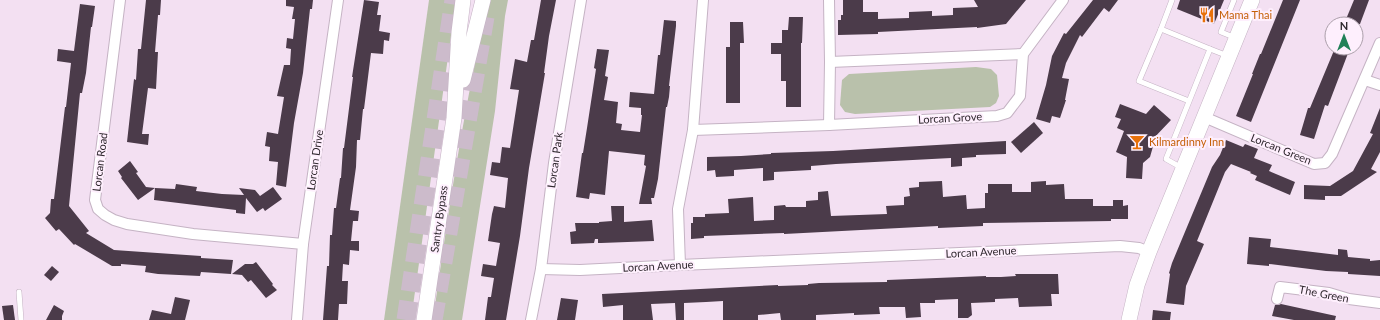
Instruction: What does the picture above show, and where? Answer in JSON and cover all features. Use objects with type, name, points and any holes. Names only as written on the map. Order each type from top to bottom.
[{"type":"main road","name":"Santry Bypass","points":[[424,320],[454,118],[459,32],[463,0]]},
{"type":"main road","name":"Santry Bypass","points":[[454,118],[483,0]]},
{"type":"main road","points":[[1128,320],[1136,285],[1252,0]]},
{"type":"street","name":"Lorcan Road","points":[[120,0],[95,200],[98,209],[114,220],[127,224],[193,234],[303,244]]},
{"type":"street","name":"Lorcan Drive","points":[[297,320],[303,244],[338,0]]},
{"type":"street","name":"Lorcan Park","points":[[531,320],[541,269],[554,163],[581,0]]},
{"type":"street","points":[[680,265],[678,209],[693,130],[703,0]]},
{"type":"street","points":[[829,0],[829,125]]},
{"type":"street","points":[[830,62],[1023,54],[1063,0]]},
{"type":"street","name":"Lorcan Green","points":[[1204,117],[1314,164],[1325,163],[1332,154],[1380,43]]},
{"type":"street","name":"Lorcan Grove","points":[[693,130],[829,125],[996,116],[1007,113],[1020,96],[1023,54]]},
{"type":"street","points":[[1365,80],[1380,85]]},
{"type":"street","name":"Lorcan Avenue","points":[[541,269],[580,270],[1120,246],[1139,248],[1149,252]]},
{"type":"street","name":"The Green","points":[[1278,299],[1280,287],[1329,293],[1349,299],[1380,303]]},
{"type":"lane","points":[[1172,0],[1140,81],[1189,101]]},
{"type":"lane","points":[[1234,0],[1221,32],[1236,39]]},
{"type":"lane","points":[[1161,29],[1229,57]]},
{"type":"lane","points":[[1183,168],[1166,159],[1210,50]]},
{"type":"lane","points":[[19,292],[21,320]]},
{"type":"green space","points":[[429,0],[456,0],[411,320],[384,320]]},
{"type":"green space","points":[[489,0],[508,0],[495,111],[462,320],[433,320],[464,119]]},
{"type":"green space","points":[[976,67],[991,69],[997,75],[999,96],[996,103],[990,107],[855,114],[845,112],[840,105],[842,80],[849,74]]},
{"type":"building","points":[[146,0],[161,0],[160,15],[158,15],[155,52],[158,52],[156,89],[148,88],[142,134],[149,134],[148,145],[127,142],[134,79],[136,80],[138,49],[141,49]]},
{"type":"building","points":[[286,0],[313,0],[312,9],[310,9],[303,73],[294,123],[286,187],[276,185],[278,162],[269,161],[270,147],[265,146],[267,132],[278,134],[284,97],[277,96],[284,65],[290,65],[291,49],[286,48],[287,38],[293,39],[295,19],[292,19],[294,7],[286,6]]},
{"type":"building","points":[[364,0],[379,2],[377,15],[381,15],[379,31],[390,33],[389,41],[384,40],[383,54],[371,53],[360,140],[357,140],[356,167],[350,210],[359,211],[358,221],[353,221],[351,241],[359,241],[359,251],[350,250],[349,265],[343,264],[342,281],[348,281],[347,304],[339,304],[338,320],[323,320],[327,266],[329,266],[330,235],[332,235],[334,208],[336,208],[341,178],[343,148],[352,77]]},
{"type":"building","points":[[541,0],[556,0],[549,36],[545,73],[506,320],[485,320],[488,297],[491,297],[494,278],[481,276],[483,264],[496,266],[500,243],[488,241],[494,206],[505,208],[508,178],[490,175],[492,162],[500,163],[502,147],[510,148],[519,90],[510,89],[515,59],[527,62],[531,40],[534,40]]},
{"type":"building","points":[[843,0],[863,0],[863,12],[878,12],[878,19],[909,18],[909,12],[932,11],[932,16],[953,15],[953,8],[978,7],[974,0],[1026,0],[1006,24],[977,28],[838,35],[838,20],[841,20],[841,15],[843,15]]},
{"type":"building","points":[[1093,0],[1118,0],[1109,12],[1104,8],[1082,37],[1080,35],[1066,63],[1062,78],[1069,79],[1066,100],[1060,118],[1052,116],[1050,123],[1036,119],[1046,85],[1052,56],[1064,33],[1066,34]]},
{"type":"building","points":[[1180,0],[1224,0],[1214,24],[1177,9]]},
{"type":"building","points":[[1283,0],[1300,0],[1251,122],[1236,116]]},
{"type":"building","points":[[1354,0],[1369,0],[1363,16],[1347,16]]},
{"type":"building","points":[[80,4],[95,6],[86,73],[82,93],[80,93],[69,206],[89,231],[86,233],[114,250],[201,256],[201,258],[233,260],[231,274],[201,272],[200,276],[158,274],[145,272],[146,266],[121,264],[121,266],[112,266],[75,244],[74,245],[59,229],[56,231],[45,218],[50,213],[51,199],[54,199],[71,63],[57,61],[58,49],[74,51]]},
{"type":"building","points":[[789,17],[803,17],[801,43],[801,107],[786,107],[786,81],[781,81],[781,54],[771,54],[771,43],[782,43],[782,30],[788,30]]},
{"type":"building","points":[[664,20],[676,21],[676,26],[669,97],[666,107],[658,179],[654,198],[651,198],[652,204],[639,204],[646,166],[644,165],[645,155],[609,151],[605,195],[590,193],[589,199],[576,197],[596,69],[594,68],[597,49],[609,50],[605,76],[608,77],[604,100],[618,102],[616,123],[622,124],[621,130],[640,132],[642,115],[641,108],[629,107],[630,92],[654,94],[658,55],[660,55]]},
{"type":"building","points":[[730,22],[743,22],[744,43],[740,43],[740,103],[726,103],[726,47],[730,47]]},
{"type":"building","points":[[1332,56],[1347,56],[1328,106],[1325,105],[1314,139],[1300,135],[1308,108],[1310,108]]},
{"type":"building","name":"Kilmardinny Inn","points":[[1120,104],[1146,114],[1154,105],[1171,120],[1152,140],[1154,143],[1150,157],[1143,163],[1142,179],[1126,178],[1127,157],[1116,152],[1124,131],[1117,128],[1121,119],[1115,117]]},
{"type":"building","points":[[1380,108],[1380,152],[1371,169],[1377,172],[1341,196],[1325,196],[1325,200],[1304,199],[1304,185],[1330,186],[1353,171],[1373,134],[1370,133]]},
{"type":"building","points":[[1034,122],[1043,133],[1021,153],[1011,142]]},
{"type":"building","points":[[1226,140],[1243,147],[1245,144],[1258,149],[1254,158],[1272,165],[1269,171],[1295,182],[1290,195],[1255,180],[1257,176],[1250,173],[1251,172],[1231,164],[1225,172],[1197,241],[1204,244],[1186,286],[1184,305],[1166,303],[1169,273],[1172,263],[1212,167],[1220,155]]},
{"type":"building","points":[[1006,141],[1006,154],[976,155],[976,157],[962,158],[962,166],[951,167],[951,158],[836,164],[811,166],[811,170],[774,172],[774,180],[763,181],[763,168],[734,170],[734,176],[716,177],[715,170],[707,171],[707,157]]},
{"type":"building","points":[[130,161],[146,187],[155,188],[138,200],[121,178],[122,177],[118,171]]},
{"type":"building","points":[[942,181],[943,197],[966,195],[967,209],[985,208],[985,193],[988,193],[988,184],[1012,184],[1012,192],[1031,192],[1031,182],[1046,181],[1046,185],[1064,184],[1065,199],[1093,199],[1093,206],[1113,206],[1113,200],[1123,200],[1123,206],[1128,205],[1128,219],[1111,219],[1111,221],[983,223],[983,226],[938,228],[938,226],[784,234],[704,236],[704,238],[691,239],[691,223],[693,223],[693,217],[705,217],[705,214],[729,213],[728,199],[753,197],[754,221],[774,220],[774,206],[785,205],[786,207],[806,207],[806,201],[818,200],[818,192],[828,191],[831,216],[887,214],[886,206],[904,205],[904,197],[910,196],[909,188],[919,187],[919,182]]},
{"type":"building","points":[[176,184],[197,187],[196,191],[222,194],[244,195],[239,188],[255,190],[260,196],[273,187],[282,199],[265,211],[263,208],[257,212],[246,198],[245,214],[236,213],[236,210],[154,200],[155,188],[175,189]]},
{"type":"building","points":[[611,206],[624,206],[624,222],[652,220],[654,241],[598,243],[598,239],[595,239],[594,243],[571,244],[570,232],[576,231],[575,223],[599,223],[612,221]]},
{"type":"building","points":[[1249,237],[1271,239],[1270,247],[1338,255],[1338,249],[1347,250],[1348,257],[1370,259],[1370,261],[1380,260],[1380,276],[1348,274],[1348,272],[1326,271],[1269,264],[1269,266],[1247,264]]},
{"type":"building","points":[[256,262],[277,290],[266,298],[251,280],[248,282],[242,275],[232,274],[245,264],[253,264]]},
{"type":"building","points":[[52,266],[59,272],[51,281],[44,275]]},
{"type":"building","points":[[1015,274],[1058,274],[1059,294],[1051,294],[1052,306],[1019,307],[1018,298],[995,299],[995,302],[971,303],[972,315],[968,318],[958,318],[958,299],[935,300],[935,303],[920,303],[921,317],[906,318],[905,307],[879,307],[880,314],[854,315],[854,313],[816,315],[816,320],[781,320],[780,313],[758,315],[758,320],[723,320],[723,301],[684,303],[684,320],[676,320],[675,303],[651,304],[653,320],[623,320],[623,305],[603,307],[602,294],[778,285],[808,285],[819,283],[887,282],[887,280],[986,276],[1001,277],[1016,276]]},
{"type":"building","points":[[175,297],[190,300],[185,320],[149,320],[152,310],[171,314]]},
{"type":"building","points":[[561,298],[578,300],[575,320],[557,320]]},
{"type":"building","points":[[1281,304],[1336,316],[1335,320],[1294,320],[1272,316],[1275,305]]},
{"type":"building","points":[[13,305],[15,320],[4,320],[2,306]]},
{"type":"building","points":[[54,305],[64,311],[62,320],[46,320]]},
{"type":"building","points":[[1153,310],[1171,312],[1170,320],[1152,320]]},
{"type":"tunnel","points":[[406,320],[454,0]]},
{"type":"tunnel","points":[[433,320],[485,17]]},
{"type":"place","name":"Mama Thai","points":[[1207,15]]},
{"type":"place","name":"Kilmardinny Inn","points":[[1137,142]]}]
